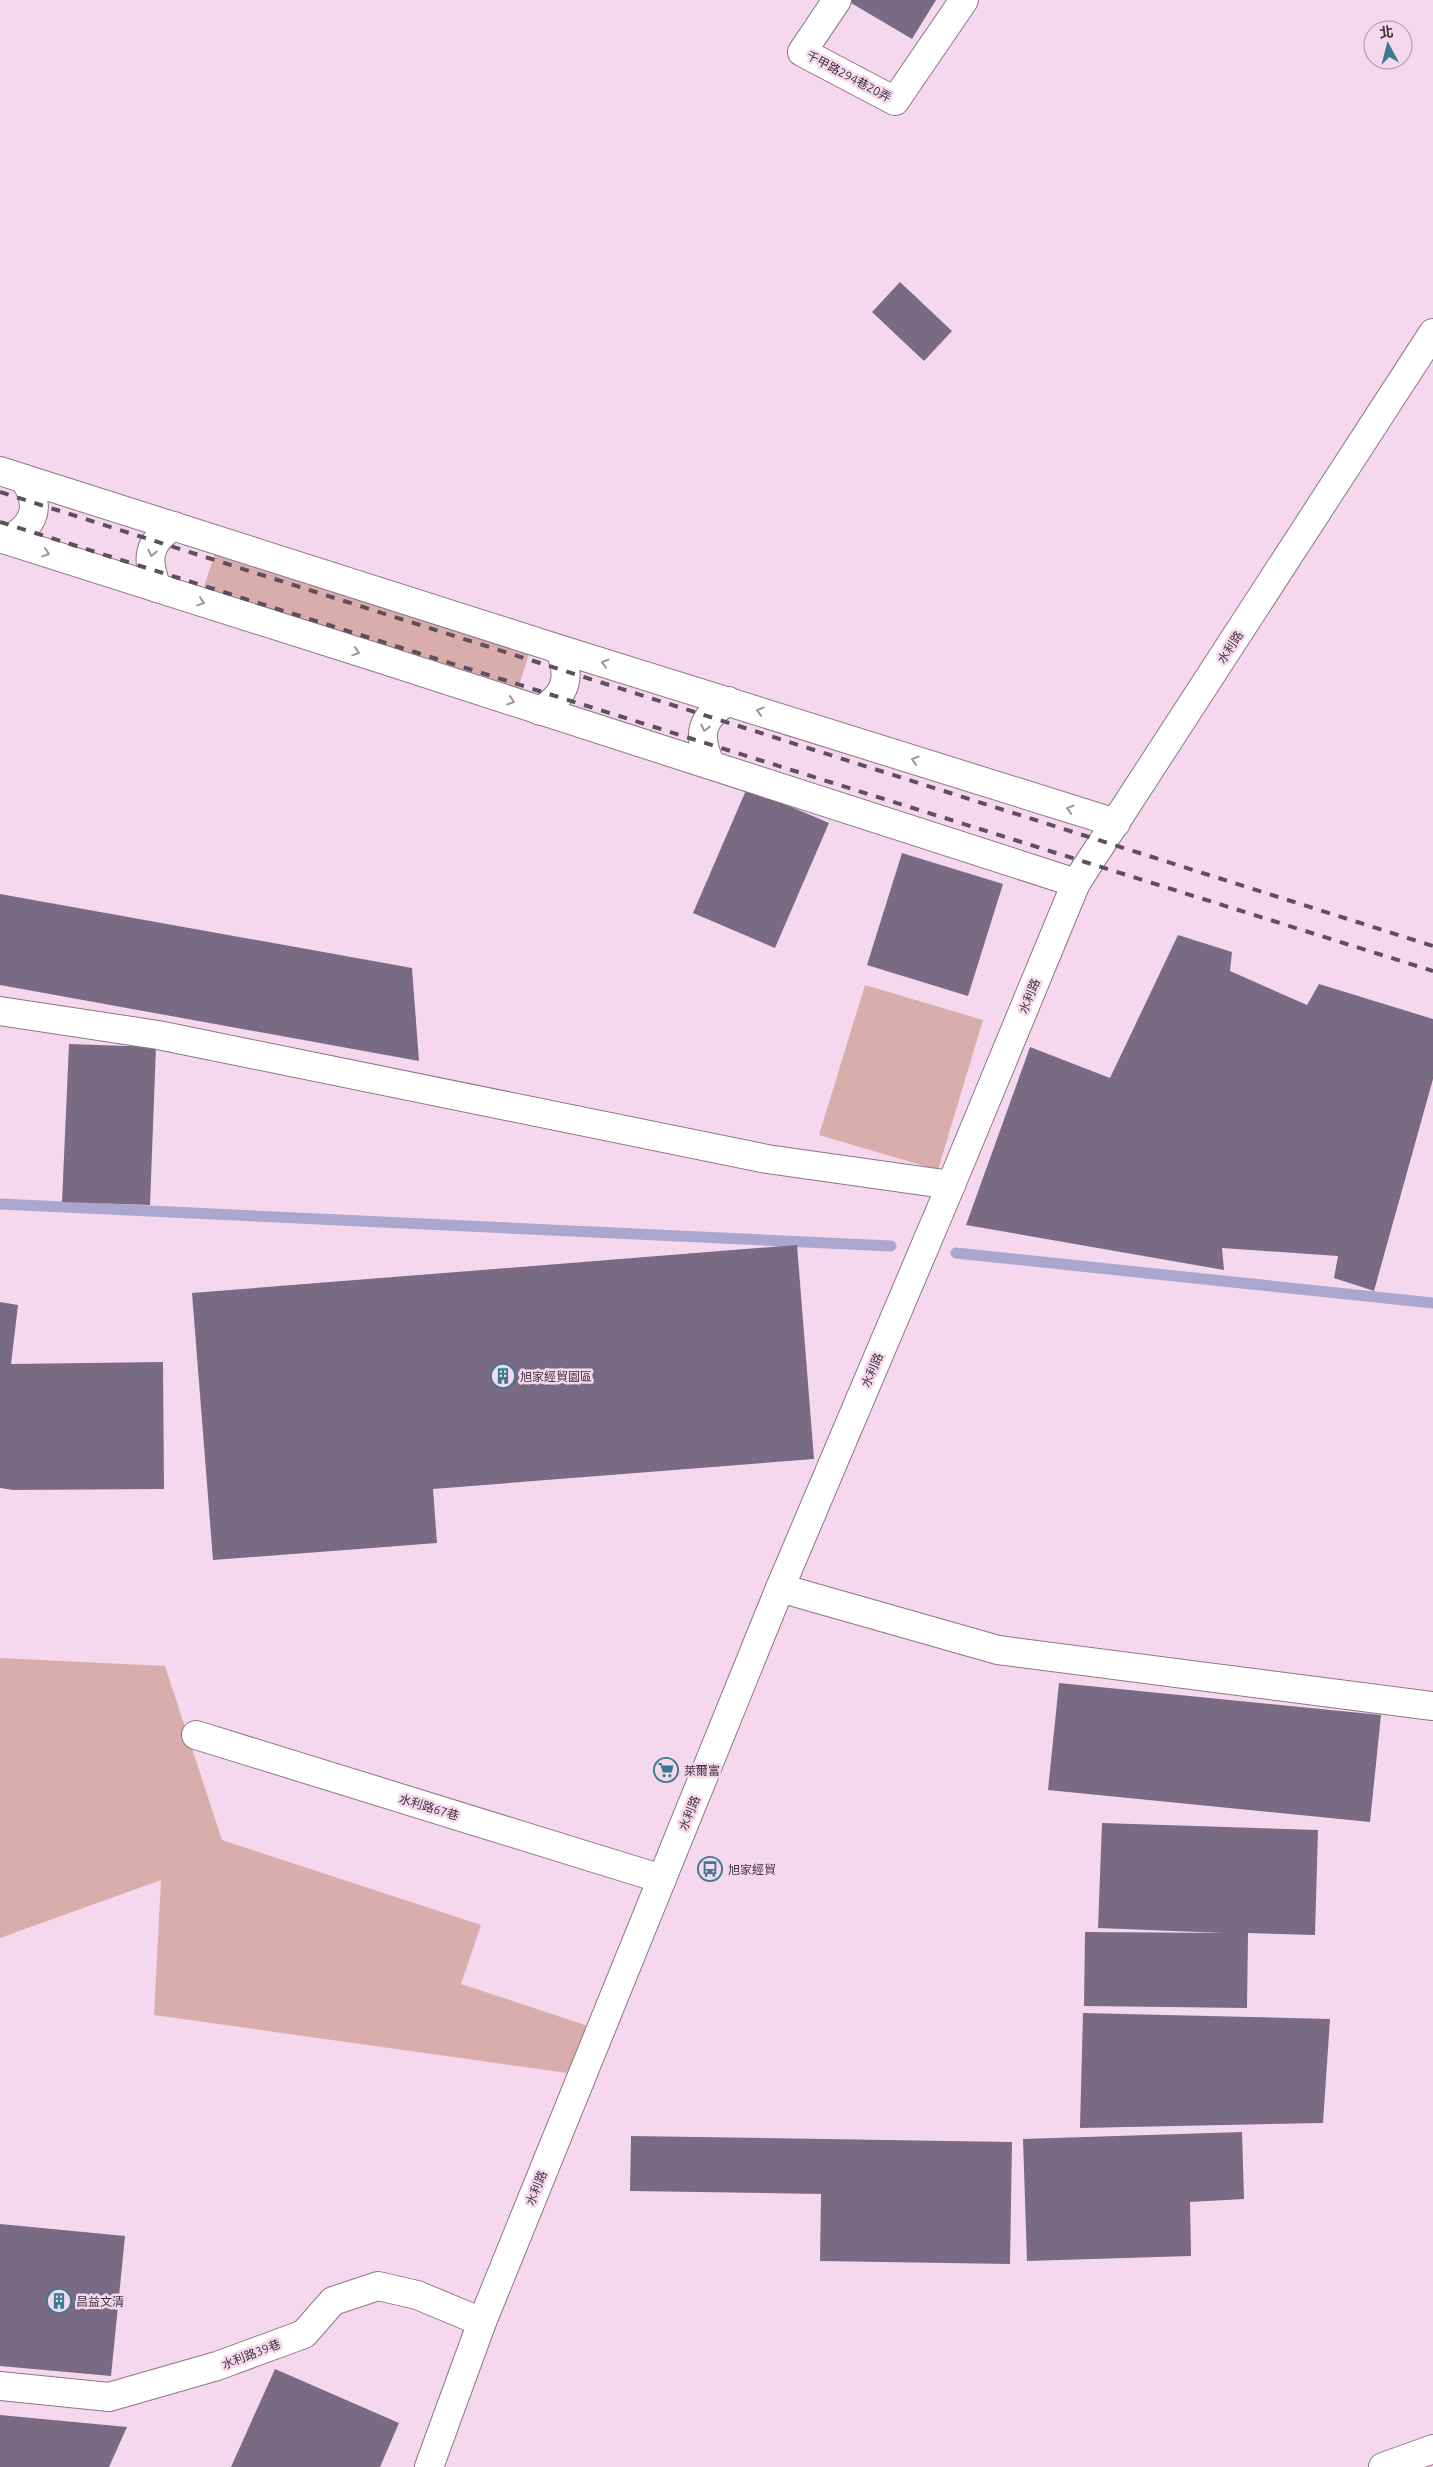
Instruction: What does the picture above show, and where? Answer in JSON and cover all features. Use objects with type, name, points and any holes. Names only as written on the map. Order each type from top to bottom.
[{"type":"street","name":"千甲路294巷20弄","points":[[837,0],[802,52],[896,101],[964,0]]},
{"type":"street","name":"水利路","points":[[429,2467],[482,2322],[780,1588],[952,1185],[1076,883],[1433,333]]},
{"type":"street","points":[[12,475],[559,649],[1116,823]]},
{"type":"street","points":[[3,539],[18,535],[27,526],[33,515],[35,501],[32,489],[12,475]]},
{"type":"street","points":[[157,588],[152,574],[152,550],[156,539],[174,526]]},
{"type":"street","points":[[3,539],[540,711],[710,763],[1076,883]]},
{"type":"street","points":[[540,711],[559,696],[565,684],[566,672],[559,649]]},
{"type":"street","points":[[710,763],[702,738],[704,725],[717,708],[728,702]]},
{"type":"street","points":[[0,1010],[158,1035],[767,1159],[952,1185]]},
{"type":"street","points":[[780,1588],[998,1650],[1433,1706]]},
{"type":"street","name":"水利路67巷","points":[[196,1735],[662,1879]]},
{"type":"street","name":"水利路39巷","points":[[0,2386],[109,2397],[218,2366],[304,2334],[333,2301],[378,2286],[417,2294],[482,2322]]},
{"type":"street","points":[[1383,2467],[1433,2449]]},
{"type":"shaded area","points":[[217,547],[531,648],[516,694],[202,593]]},
{"type":"shaded area","points":[[865,985],[983,1020],[938,1170],[819,1135]]},
{"type":"shaded area","points":[[0,1658],[165,1666],[222,1840],[481,1925],[461,1984],[594,2028],[574,2074],[154,2015],[161,1880],[0,1938]]},
{"type":"building","points":[[846,0],[936,0],[912,39]]},
{"type":"building","points":[[900,282],[952,331],[924,361],[872,312]]},
{"type":"building","points":[[747,788],[829,823],[775,948],[693,913]]},
{"type":"building","points":[[902,853],[1003,884],[968,996],[867,965]]},
{"type":"building","points":[[0,894],[412,968],[419,1061],[0,985]]},
{"type":"building","points":[[1178,935],[1232,952],[1230,971],[1307,1005],[1319,984],[1433,1019],[1433,1079],[1374,1291],[1334,1278],[1338,1256],[1222,1248],[1224,1270],[966,1225],[1030,1047],[1110,1078]]},
{"type":"building","points":[[69,1044],[156,1047],[150,1205],[62,1202]]},
{"type":"building","name":"旭家經貿園區","points":[[797,1245],[814,1459],[433,1489],[437,1543],[213,1560],[192,1293]]},
{"type":"building","points":[[0,1302],[18,1305],[11,1364],[163,1362],[164,1489],[13,1490],[0,1488]]},
{"type":"building","points":[[1059,1683],[1381,1715],[1370,1822],[1048,1790]]},
{"type":"building","points":[[1102,1823],[1318,1830],[1315,1935],[1248,1933],[1247,2008],[1084,2006],[1085,1932],[1224,1933],[1098,1928]]},
{"type":"building","points":[[1083,2013],[1330,2019],[1323,2123],[1080,2128]]},
{"type":"building","points":[[1242,2132],[1244,2199],[1190,2202],[1191,2256],[1027,2261],[1023,2139]]},
{"type":"building","points":[[631,2136],[1012,2142],[1010,2264],[820,2261],[821,2194],[630,2191]]},
{"type":"building","name":"昌益文清","points":[[0,2224],[125,2236],[111,2376],[0,2366]]},
{"type":"building","points":[[275,2369],[399,2423],[380,2467],[231,2467]]},
{"type":"building","points":[[0,2415],[127,2427],[109,2467],[0,2467]]},
{"type":"waterway","points":[[0,1204],[891,1246]]},
{"type":"waterway","points":[[956,1253],[1433,1303]]},
{"type":"railway","points":[[0,492],[1433,946]]},
{"type":"railway","points":[[0,522],[1433,971]]},
{"type":"place","name":"旭家經貿園區","points":[[503,1376]]},
{"type":"place","name":"萊爾富","points":[[666,1770]]},
{"type":"place","name":"旭家經貿","points":[[710,1869]]},
{"type":"place","name":"昌益文清","points":[[59,2301]]}]
